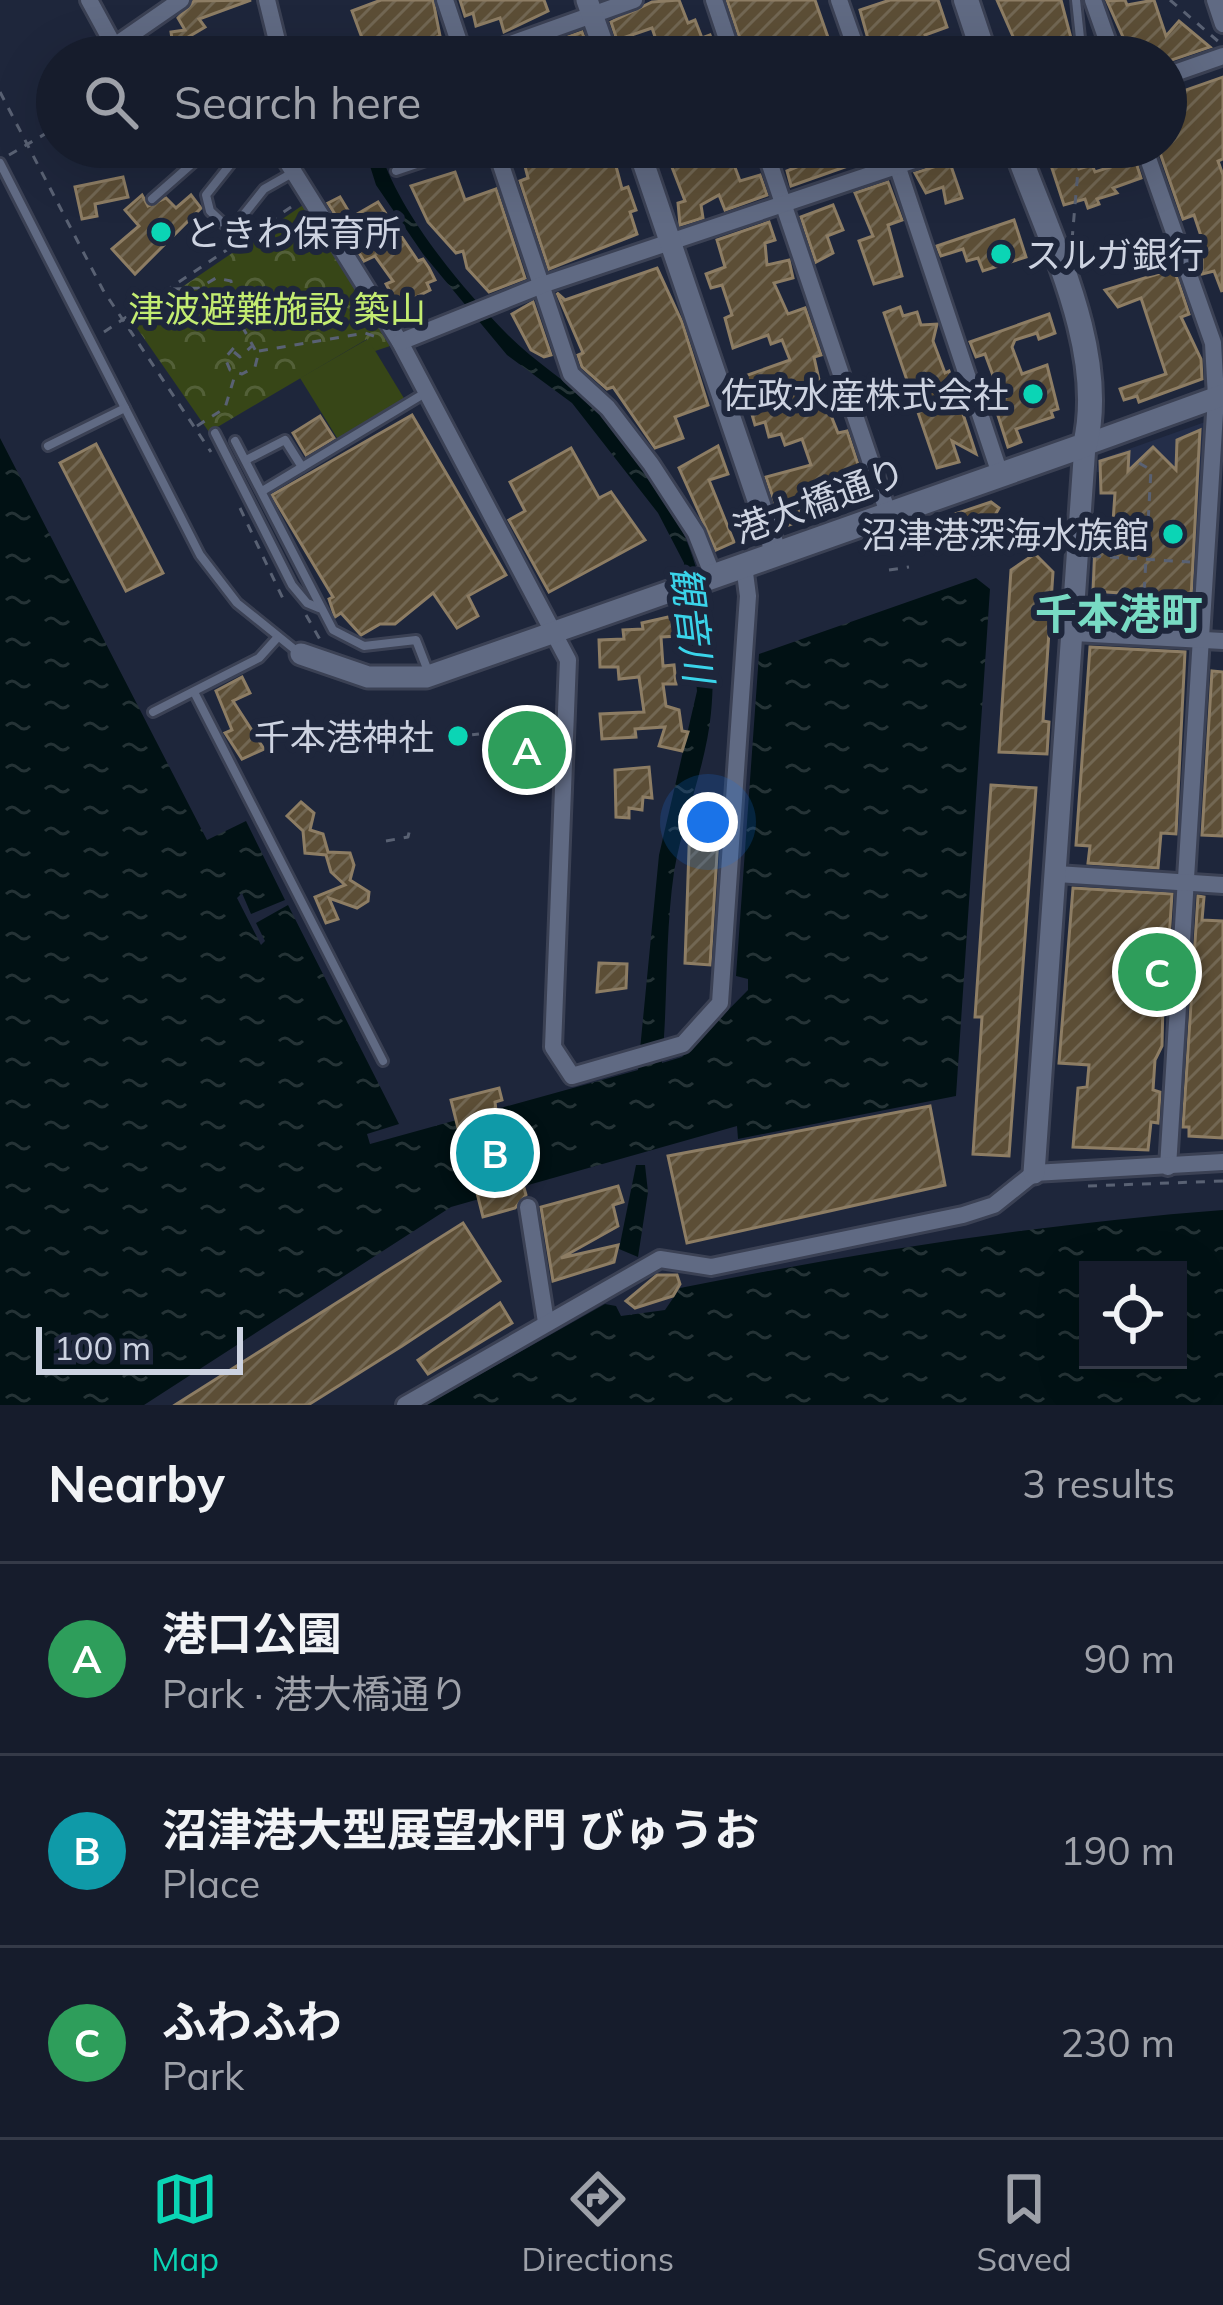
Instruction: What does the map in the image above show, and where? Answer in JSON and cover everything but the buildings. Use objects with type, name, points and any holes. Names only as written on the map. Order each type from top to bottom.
[{"type":"main road","points":[[966,0],[979,36]]},
{"type":"main road","points":[[1023,168],[1089,358],[1091,416],[1085,445]]},
{"type":"main road","name":"港大橋通り","points":[[700,581],[1085,445]]},
{"type":"street","points":[[89,0],[108,36]]},
{"type":"street","points":[[136,36],[181,0]]},
{"type":"street","points":[[267,0],[276,36]]},
{"type":"street","points":[[445,0],[457,36]]},
{"type":"street","points":[[523,36],[590,7],[634,0]]},
{"type":"street","points":[[714,0],[726,36]]},
{"type":"street","points":[[839,0],[852,36]]},
{"type":"street","points":[[1094,0],[1106,36]]},
{"type":"street","points":[[1187,63],[1222,41],[1215,0]]},
{"type":"street","points":[[590,7],[600,36]]},
{"type":"street","points":[[293,168],[306,197],[397,338],[557,634],[570,671],[553,1047],[572,1076],[683,1044],[723,994],[748,596],[744,565]]},
{"type":"street","points":[[502,168],[571,374],[608,408],[696,533],[700,581]]},
{"type":"street","points":[[645,168],[776,554]]},
{"type":"street","points":[[771,168],[888,513]]},
{"type":"street","points":[[397,338],[783,203],[866,168]]},
{"type":"street","points":[[898,168],[1000,474]]},
{"type":"street","points":[[1152,168],[1214,343],[1220,396],[1168,1167]]},
{"type":"street","name":"港大橋通り","points":[[1085,445],[1220,396]]},
{"type":"street","points":[[1034,1173],[1085,445]]},
{"type":"street","name":"港大橋通り","points":[[301,654],[368,677],[429,676],[700,581]]},
{"type":"street","points":[[1074,633],[1223,641]]},
{"type":"street","points":[[1057,874],[1223,885]]},
{"type":"street","points":[[405,1405],[660,1259],[711,1267],[963,1215],[994,1205],[1034,1173],[1223,1162]]},
{"type":"street","points":[[528,1207],[546,1322]]},
{"type":"lane","points":[[1076,0],[1080,36]]},
{"type":"lane","points":[[0,164],[212,574],[277,638],[301,654]]},
{"type":"lane","points":[[152,199],[187,168]]},
{"type":"lane","points":[[227,168],[206,195],[210,211],[224,224],[237,224],[279,168]]},
{"type":"lane","points":[[396,171],[405,168]]},
{"type":"lane","points":[[0,192],[9,180]]},
{"type":"lane","points":[[264,490],[427,393]]},
{"type":"lane","points":[[48,446],[125,408]]},
{"type":"lane","points":[[215,433],[292,585],[307,603],[320,608]]},
{"type":"lane","points":[[246,460],[285,440],[302,468]]},
{"type":"lane","points":[[235,441],[333,630],[354,643],[416,640],[429,676]]},
{"type":"lane","points":[[153,712],[259,658],[277,638]]},
{"type":"lane","points":[[194,692],[383,1061]]},
{"type":"path","points":[[1170,0],[1222,41]]},
{"type":"path","points":[[0,92],[36,161]]},
{"type":"path","points":[[9,155],[36,141]]},
{"type":"path","points":[[40,168],[122,321],[213,454]]},
{"type":"path","points":[[1070,245],[1076,232],[1079,168]]},
{"type":"path","points":[[104,332],[306,197]]},
{"type":"path","points":[[172,288],[199,288],[216,278],[231,281],[237,317],[255,348],[250,371],[235,374]]},
{"type":"path","points":[[233,350],[240,357],[255,348],[365,333],[379,341],[397,338]]},
{"type":"path","points":[[195,427],[225,408],[235,374],[225,358],[237,344]]},
{"type":"path","points":[[1139,464],[1150,470],[1144,595]]},
{"type":"path","points":[[231,491],[285,602]]},
{"type":"path","points":[[1078,555],[1207,563]]},
{"type":"path","points":[[889,570],[909,568]]},
{"type":"path","points":[[282,595],[306,614],[323,646]]},
{"type":"path","points":[[470,735],[567,724]]},
{"type":"path","points":[[386,841],[408,837],[411,824]]},
{"type":"path","points":[[1067,1186],[1223,1181]]},
{"type":"shaded area","points":[[1208,421],[1195,625],[1183,633],[1094,626],[1089,620],[1094,519],[1146,522],[1149,475],[1097,472],[1098,460]]},
{"type":"green space","name":"津波避難施設 築山","points":[[303,205],[393,345],[375,351],[367,339],[209,432],[132,321]]},
{"type":"green space","points":[[368,339],[405,400],[339,441],[300,378]]},
{"type":"water","name":"観音川","points":[[371,168],[387,168],[415,221],[488,314],[626,440],[672,509],[702,587],[713,671],[711,713],[674,872],[662,1063],[682,1057],[748,990],[748,979],[736,976],[759,654],[976,578],[990,589],[956,1096],[738,1139],[737,1126],[451,1207],[144,1405],[0,1405],[0,438],[207,840],[246,821],[285,900],[251,914],[242,893],[237,898],[261,945],[265,941],[256,923],[288,905],[399,1124],[367,1134],[370,1144],[638,1070],[659,855],[697,691],[684,563],[658,513],[572,403],[507,355],[423,254],[376,185]]},
{"type":"water","points":[[636,1165],[645,1165],[648,1192],[638,1257],[619,1249]]},
{"type":"water","points":[[1223,1210],[1223,1405],[426,1405],[605,1304],[616,1306],[621,1316],[665,1310],[680,1288],[883,1251]]},
{"type":"place","name":"ときわ保育所","points":[[161,232]]},
{"type":"place","name":"スルガ銀行","points":[[1001,254]]},
{"type":"place","name":"佐政水産株式会社","points":[[1033,394]]},
{"type":"place","name":"沼津港深海水族館","points":[[1173,534]]},
{"type":"place","name":"千本港神社","points":[[458,736]]},
{"type":"place","name":"港口公園","points":[[527,750]]},
{"type":"place","name":"ふわふわ","points":[[1157,972]]},
{"type":"place","name":"沼津港大型展望水門 びゅうお","points":[[495,1153]]},
{"type":"district","name":"千本港町","points":[[1119,613]]}]
